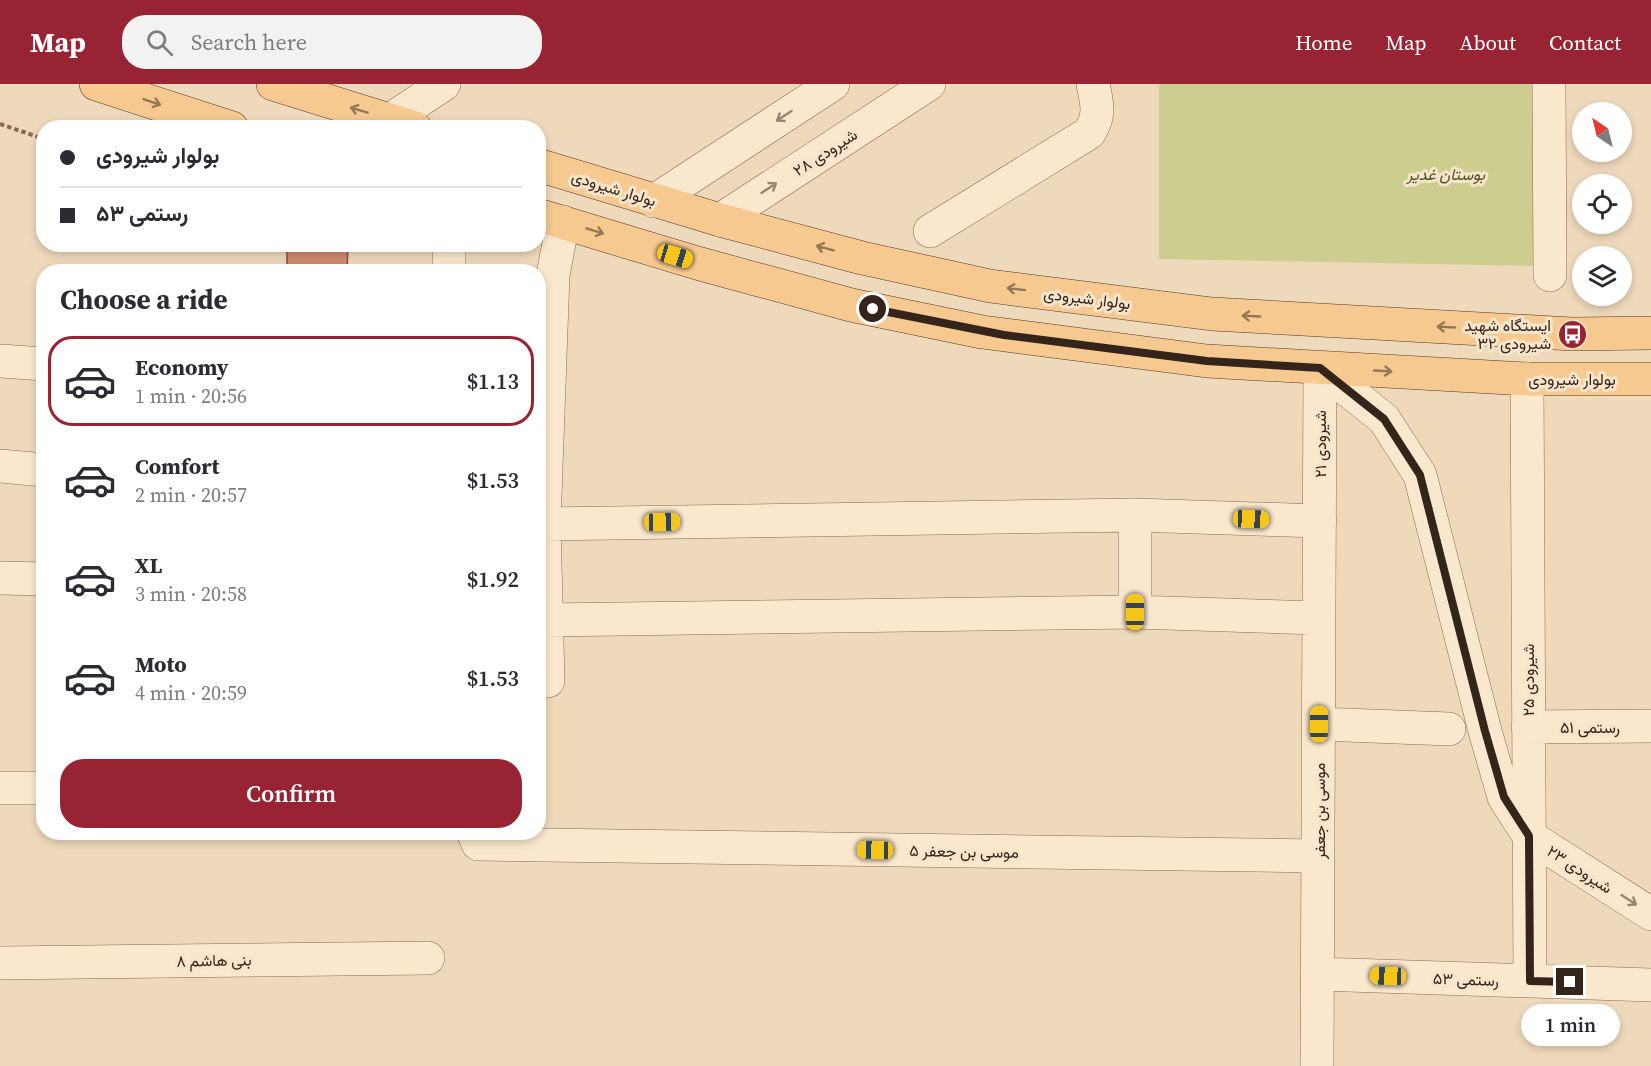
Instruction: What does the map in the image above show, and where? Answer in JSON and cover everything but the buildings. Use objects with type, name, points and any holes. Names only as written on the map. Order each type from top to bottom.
[{"type":"main road","points":[[96,84],[207,120]]},
{"type":"main road","points":[[273,84],[390,120]]},
{"type":"main road","name":"بولوار شیرودی","points":[[546,167],[720,220],[862,258],[990,286],[1212,314],[1572,334],[1651,333]]},
{"type":"main road","name":"بولوار شیرودی","points":[[551,218],[698,263],[851,304],[982,332],[1207,361],[1527,379],[1651,379]]},
{"type":"street","points":[[407,120],[444,84]]},
{"type":"street","name":"شیرودی ۲۸","points":[[720,220],[929,84]]},
{"type":"street","points":[[930,231],[1089,133],[1097,121],[1093,84]]},
{"type":"street","points":[[1549,84],[1550,275]]},
{"type":"street","points":[[654,201],[816,89]]},
{"type":"street","points":[[546,469],[553,275],[551,218]]},
{"type":"street","points":[[0,361],[36,363]]},
{"type":"street","name":"شیرودی ۲۱","points":[[1320,368],[1320,521]]},
{"type":"street","name":"شیرودی ۲۳","points":[[1320,368],[1384,419],[1420,475],[1504,797],[1529,836],[1651,914]]},
{"type":"street","name":"شیرودی ۲۵","points":[[1527,379],[1530,981]]},
{"type":"street","points":[[0,466],[36,469]]},
{"type":"street","points":[[1135,515],[1135,612]]},
{"type":"street","points":[[546,524],[1135,515],[1320,521]]},
{"type":"street","name":"موسی بن جعفر","points":[[1317,1066],[1320,521]]},
{"type":"street","points":[[0,578],[36,579]]},
{"type":"street","points":[[548,681],[546,620],[1135,612],[1320,618]]},
{"type":"street","points":[[1319,724],[1449,729]]},
{"type":"street","name":"رستمی ۵۱","points":[[1528,727],[1651,726]]},
{"type":"street","points":[[0,788],[36,788]]},
{"type":"street","name":"موسی بن جعفر ۵","points":[[476,840],[478,844],[1318,856]]},
{"type":"street","name":"بنی هاشم ۸","points":[[0,963],[428,958]]},
{"type":"street","name":"رستمی ۵۳","points":[[1318,974],[1651,985]]},
{"type":"path","points":[[0,124],[36,136]]},
{"type":"green space","name":"بوستان غدیر","points":[[1159,84],[1532,84],[1540,266],[1159,259]]},
{"type":"place","name":"ایستگاه شهید شیرودی ۳۲","points":[[1572,334]]},
{"type":"route","points":[[873,309],[1004,335],[1207,361],[1320,368],[1384,419],[1420,475],[1504,797],[1529,836],[1530,981],[1570,982]]}]
